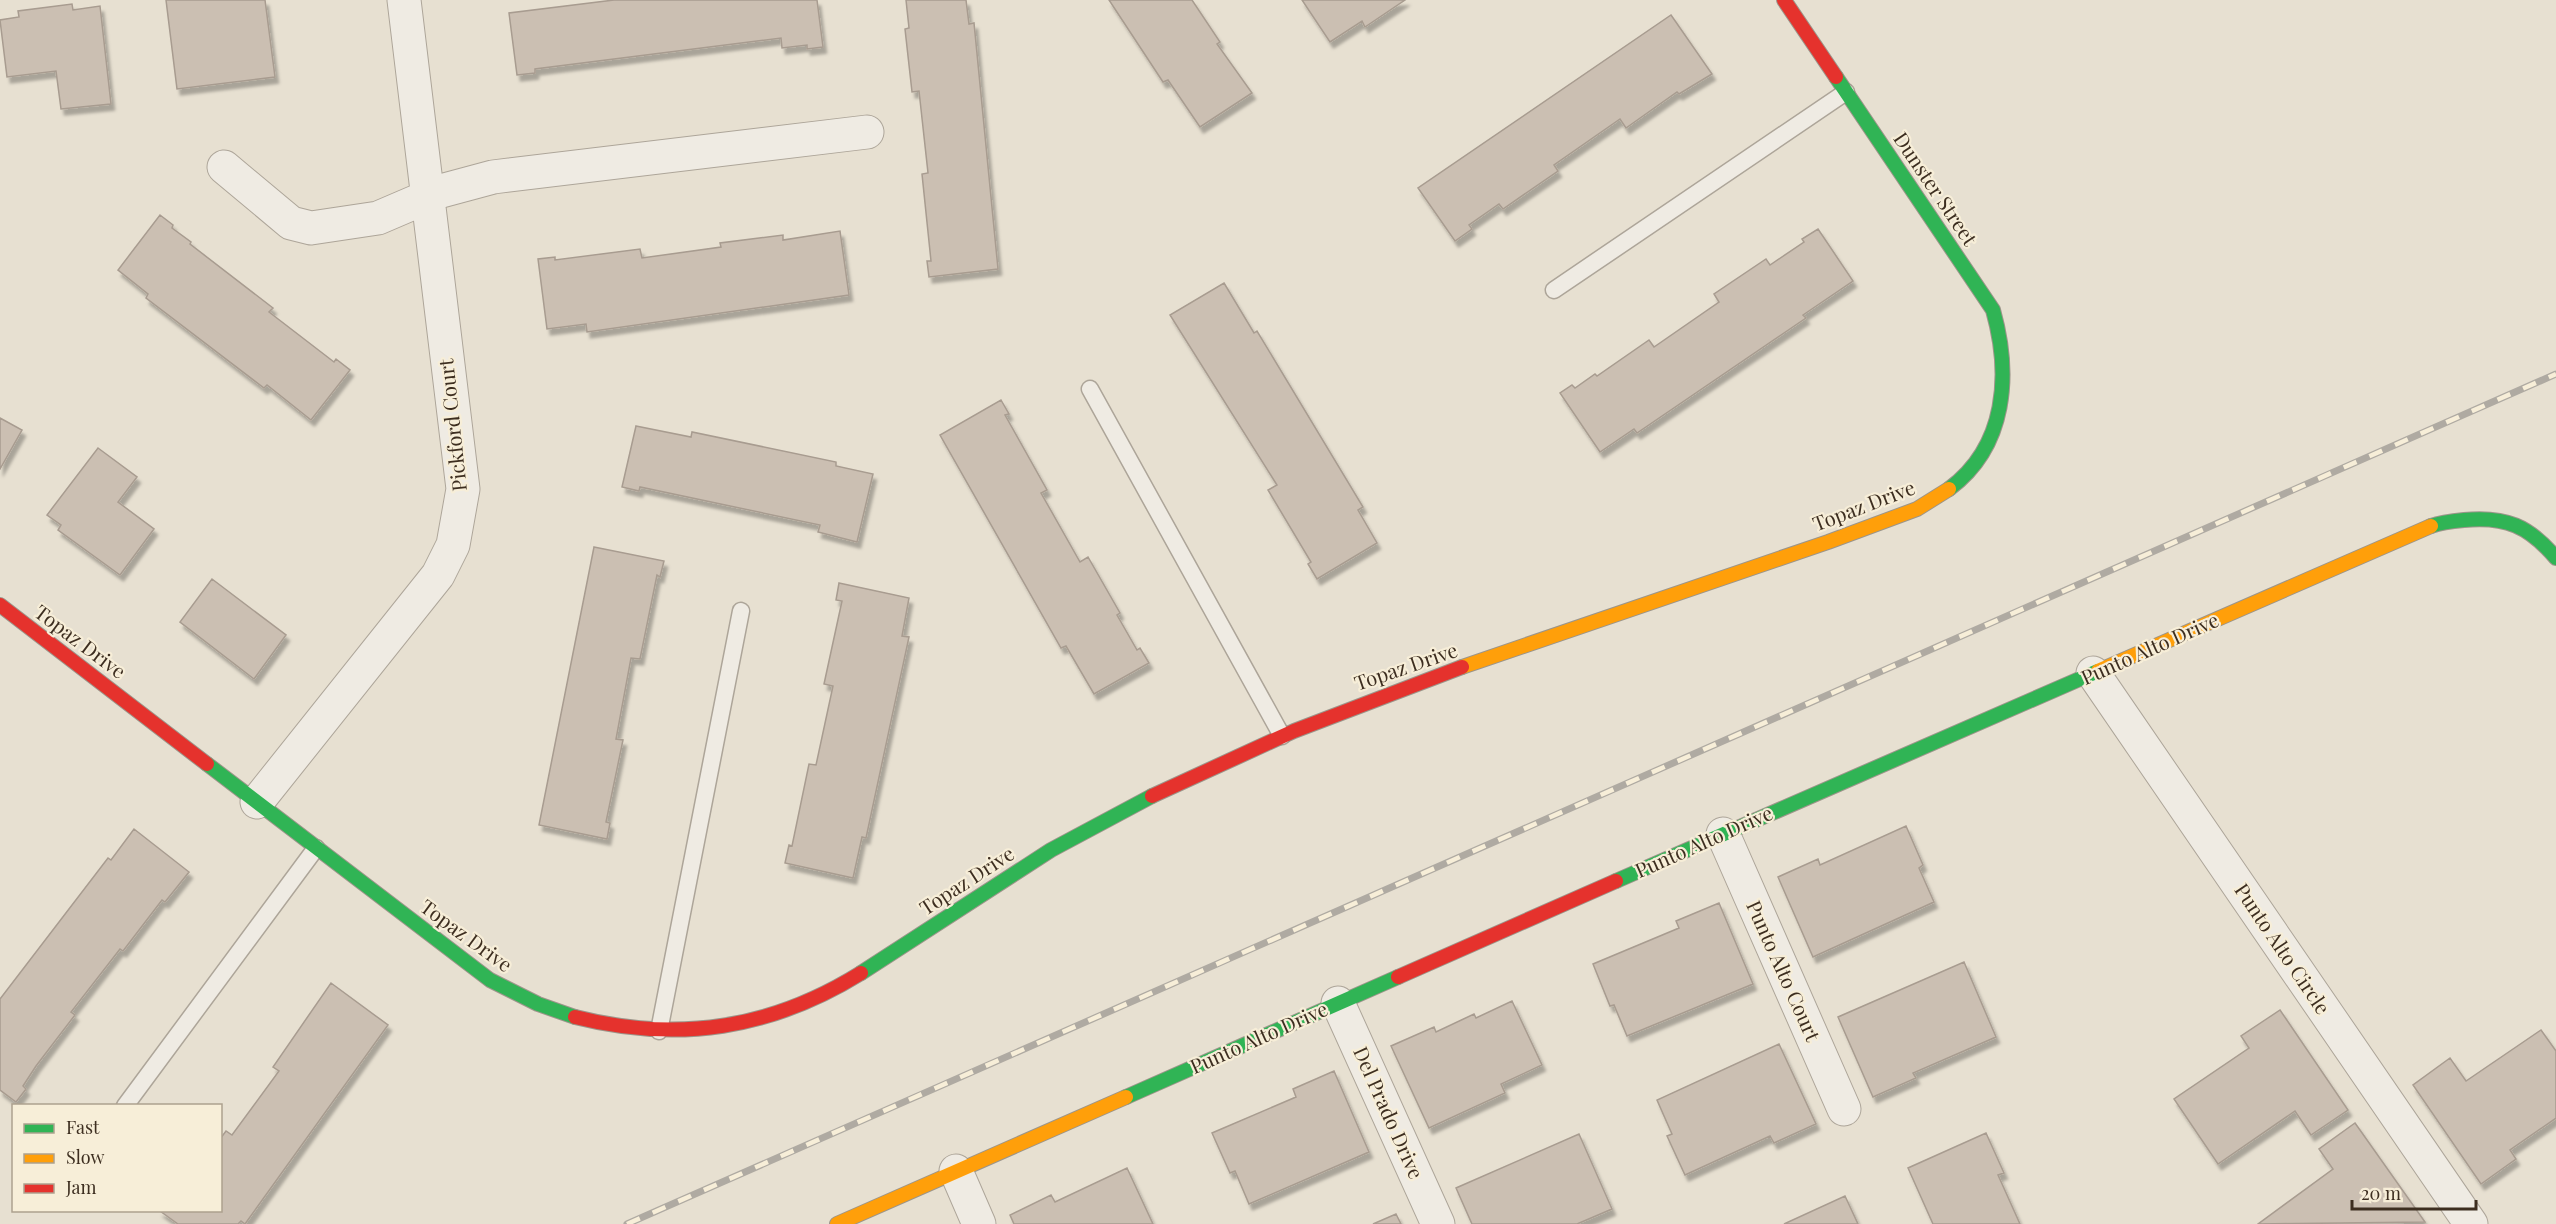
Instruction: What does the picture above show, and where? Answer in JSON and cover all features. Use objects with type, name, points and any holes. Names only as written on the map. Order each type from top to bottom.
[{"type":"street","name":"Pickford Court","points":[[257,802],[438,575],[453,545],[463,489],[404,0]]},
{"type":"street","name":"Dunster Street","points":[[1784,0],[1993,310],[2001,336],[2005,363],[2004,390],[1998,416]]},
{"type":"street","points":[[224,167],[291,223],[304,228],[357,223],[378,218],[459,185],[493,177],[867,132]]},
{"type":"street","name":"Topaz Drive","points":[[0,605],[462,960],[510,992],[562,1014],[620,1028],[659,1031],[717,1028],[763,1018],[808,1003],[844,985],[1051,850],[1154,795],[1282,736],[1408,687],[1917,509],[1941,495],[1964,476],[1988,441],[1998,416]]},
{"type":"street","name":"Punto Alto Drive","points":[[837,1224],[1723,834],[2436,524],[2445,521],[2488,518],[2508,521],[2541,539],[2556,558]]},
{"type":"street","name":"Punto Alto Circle","points":[[2093,674],[2471,1224]]},
{"type":"street","name":"Punto Alto Court","points":[[1723,834],[1844,1109]]},
{"type":"street","name":"Del Prado Drive","points":[[1338,1003],[1438,1224]]},
{"type":"street","points":[[956,1172],[979,1224]]},
{"type":"lane","points":[[1554,290],[1846,92]]},
{"type":"lane","points":[[1090,389],[1282,736]]},
{"type":"lane","points":[[659,1031],[741,611]]},
{"type":"lane","points":[[126,1104],[316,848]]},
{"type":"building","points":[[166,0],[265,0],[275,77],[177,89]]},
{"type":"building","points":[[614,0],[817,0],[823,47],[807,49],[807,45],[782,48],[781,38],[535,69],[535,73],[517,75],[509,13]]},
{"type":"building","points":[[906,0],[966,0],[969,24],[974,23],[998,269],[929,277],[927,261],[931,261],[922,174],[928,173],[919,91],[912,92],[905,29],[909,28]]},
{"type":"building","points":[[1109,0],[1192,0],[1220,42],[1217,44],[1252,93],[1200,127],[1168,80],[1163,82]]},
{"type":"building","points":[[1302,0],[1405,0],[1365,27],[1362,21],[1330,42]]},
{"type":"building","points":[[72,4],[73,10],[100,6],[111,104],[61,109],[56,71],[7,77],[0,20],[19,17],[18,11]]},
{"type":"building","points":[[1671,15],[1712,74],[1679,94],[1677,92],[1626,128],[1620,119],[1554,165],[1558,171],[1503,209],[1499,204],[1469,225],[1472,229],[1455,241],[1418,188]]},
{"type":"building","points":[[160,215],[173,225],[172,228],[191,242],[190,244],[273,308],[269,312],[334,362],[336,359],[350,370],[311,420],[267,385],[264,388],[146,298],[148,294],[118,270]]},
{"type":"building","points":[[1818,229],[1853,281],[1803,315],[1806,318],[1637,433],[1634,429],[1600,452],[1560,393],[1572,385],[1575,388],[1595,374],[1597,376],[1649,340],[1654,347],[1719,302],[1714,294],[1766,259],[1770,265],[1804,242],[1802,239]]},
{"type":"building","points":[[840,231],[849,295],[587,332],[586,324],[547,329],[538,259],[555,257],[555,260],[640,249],[642,258],[721,247],[720,243],[783,235],[783,240]]},
{"type":"building","points":[[1224,283],[1254,333],[1257,331],[1363,507],[1358,510],[1377,543],[1317,579],[1308,564],[1311,562],[1268,490],[1277,485],[1170,315]]},
{"type":"building","points":[[1001,400],[1009,414],[1005,415],[1047,490],[1041,493],[1080,562],[1088,557],[1120,613],[1117,615],[1137,650],[1140,648],[1149,663],[1094,694],[1066,646],[1061,648],[940,435]]},
{"type":"building","points":[[0,418],[22,430],[0,469]]},
{"type":"building","points":[[636,426],[691,437],[692,432],[836,462],[836,466],[873,474],[857,542],[818,532],[820,525],[640,487],[639,491],[622,487]]},
{"type":"building","points":[[98,448],[137,477],[118,502],[154,529],[120,575],[58,530],[61,525],[47,515]]},
{"type":"building","points":[[594,547],[664,561],[660,577],[657,575],[640,659],[631,658],[616,739],[623,740],[606,822],[610,823],[607,839],[539,825]]},
{"type":"building","points":[[212,579],[286,635],[254,679],[180,622]]},
{"type":"building","points":[[839,583],[909,598],[902,636],[909,637],[866,838],[862,837],[853,878],[785,863],[789,845],[792,846],[809,764],[816,765],[833,686],[824,684],[842,601],[836,600]]},
{"type":"building","points":[[1906,826],[1923,865],[1919,868],[1934,902],[1813,957],[1778,877],[1818,859],[1820,865]]},
{"type":"building","points":[[134,829],[189,872],[165,902],[162,900],[123,951],[120,949],[71,1012],[75,1015],[36,1066],[23,1086],[26,1089],[16,1102],[0,1090],[0,999],[108,858],[111,860]]},
{"type":"building","points":[[1719,903],[1753,984],[1627,1036],[1614,1005],[1610,1006],[1593,964],[1679,928],[1676,921]]},
{"type":"building","points":[[1964,962],[1996,1037],[1913,1073],[1916,1078],[1873,1097],[1838,1017]]},
{"type":"building","points":[[331,983],[388,1025],[245,1224],[241,1221],[238,1224],[178,1224],[161,1212],[222,1212],[222,1136],[226,1131],[232,1135],[279,1071],[273,1067]]},
{"type":"building","points":[[1512,1001],[1542,1065],[1501,1084],[1505,1093],[1429,1128],[1391,1046],[1434,1027],[1436,1032],[1474,1014],[1476,1018]]},
{"type":"building","points":[[2280,1010],[2348,1110],[2311,1135],[2295,1111],[2218,1164],[2174,1099],[2249,1048],[2241,1036]]},
{"type":"building","points":[[2541,1030],[2556,1051],[2556,1118],[2510,1150],[2516,1159],[2481,1184],[2413,1085],[2450,1058],[2466,1081]]},
{"type":"building","points":[[1779,1044],[1816,1124],[1774,1143],[1770,1136],[1685,1175],[1667,1136],[1672,1134],[1657,1100]]},
{"type":"building","points":[[1334,1071],[1369,1152],[1249,1204],[1235,1171],[1230,1173],[1212,1133],[1296,1097],[1293,1089]]},
{"type":"building","points":[[2355,1123],[2425,1222],[2258,1224],[2333,1169],[2319,1149]]},
{"type":"building","points":[[1986,1133],[2004,1173],[1998,1175],[2020,1224],[1933,1224],[1908,1168]]},
{"type":"building","points":[[1579,1134],[1612,1209],[1577,1224],[1472,1224],[1456,1188]]},
{"type":"building","points":[[1127,1168],[1153,1224],[1014,1224],[1010,1215],[1051,1195],[1055,1202]]},
{"type":"building","points":[[1845,1196],[1858,1224],[1784,1224]]},
{"type":"building","points":[[1396,1214],[1401,1224],[1373,1224]]},
{"type":"railway","points":[[627,1224],[2556,374]]},
{"type":"traffic: fast","points":[[1836,77],[1993,310],[2002,359],[2000,407],[1983,452],[1968,472],[1949,489]]},
{"type":"traffic: fast","points":[[2431,526],[2479,519],[2504,522],[2526,531],[2556,558]]},
{"type":"traffic: fast","points":[[1616,881],[2098,671]]},
{"type":"traffic: fast","points":[[207,764],[490,980],[538,1004],[575,1017]]},
{"type":"traffic: fast","points":[[861,973],[1051,850],[1152,796]]},
{"type":"traffic: fast","points":[[1126,1097],[1398,977]]},
{"type":"traffic: slow","points":[[1462,667],[1828,542],[1917,509],[1949,489]]},
{"type":"traffic: slow","points":[[2098,671],[2431,526]]},
{"type":"traffic: slow","points":[[837,1224],[1126,1097]]},
{"type":"traffic: jam","points":[[1784,0],[1836,77]]},
{"type":"traffic: jam","points":[[0,605],[207,764]]},
{"type":"traffic: jam","points":[[1152,796],[1294,731],[1462,667]]},
{"type":"traffic: jam","points":[[1398,977],[1616,881]]},
{"type":"traffic: jam","points":[[575,1017],[613,1025],[650,1029],[723,1026],[793,1007],[861,973]]}]
